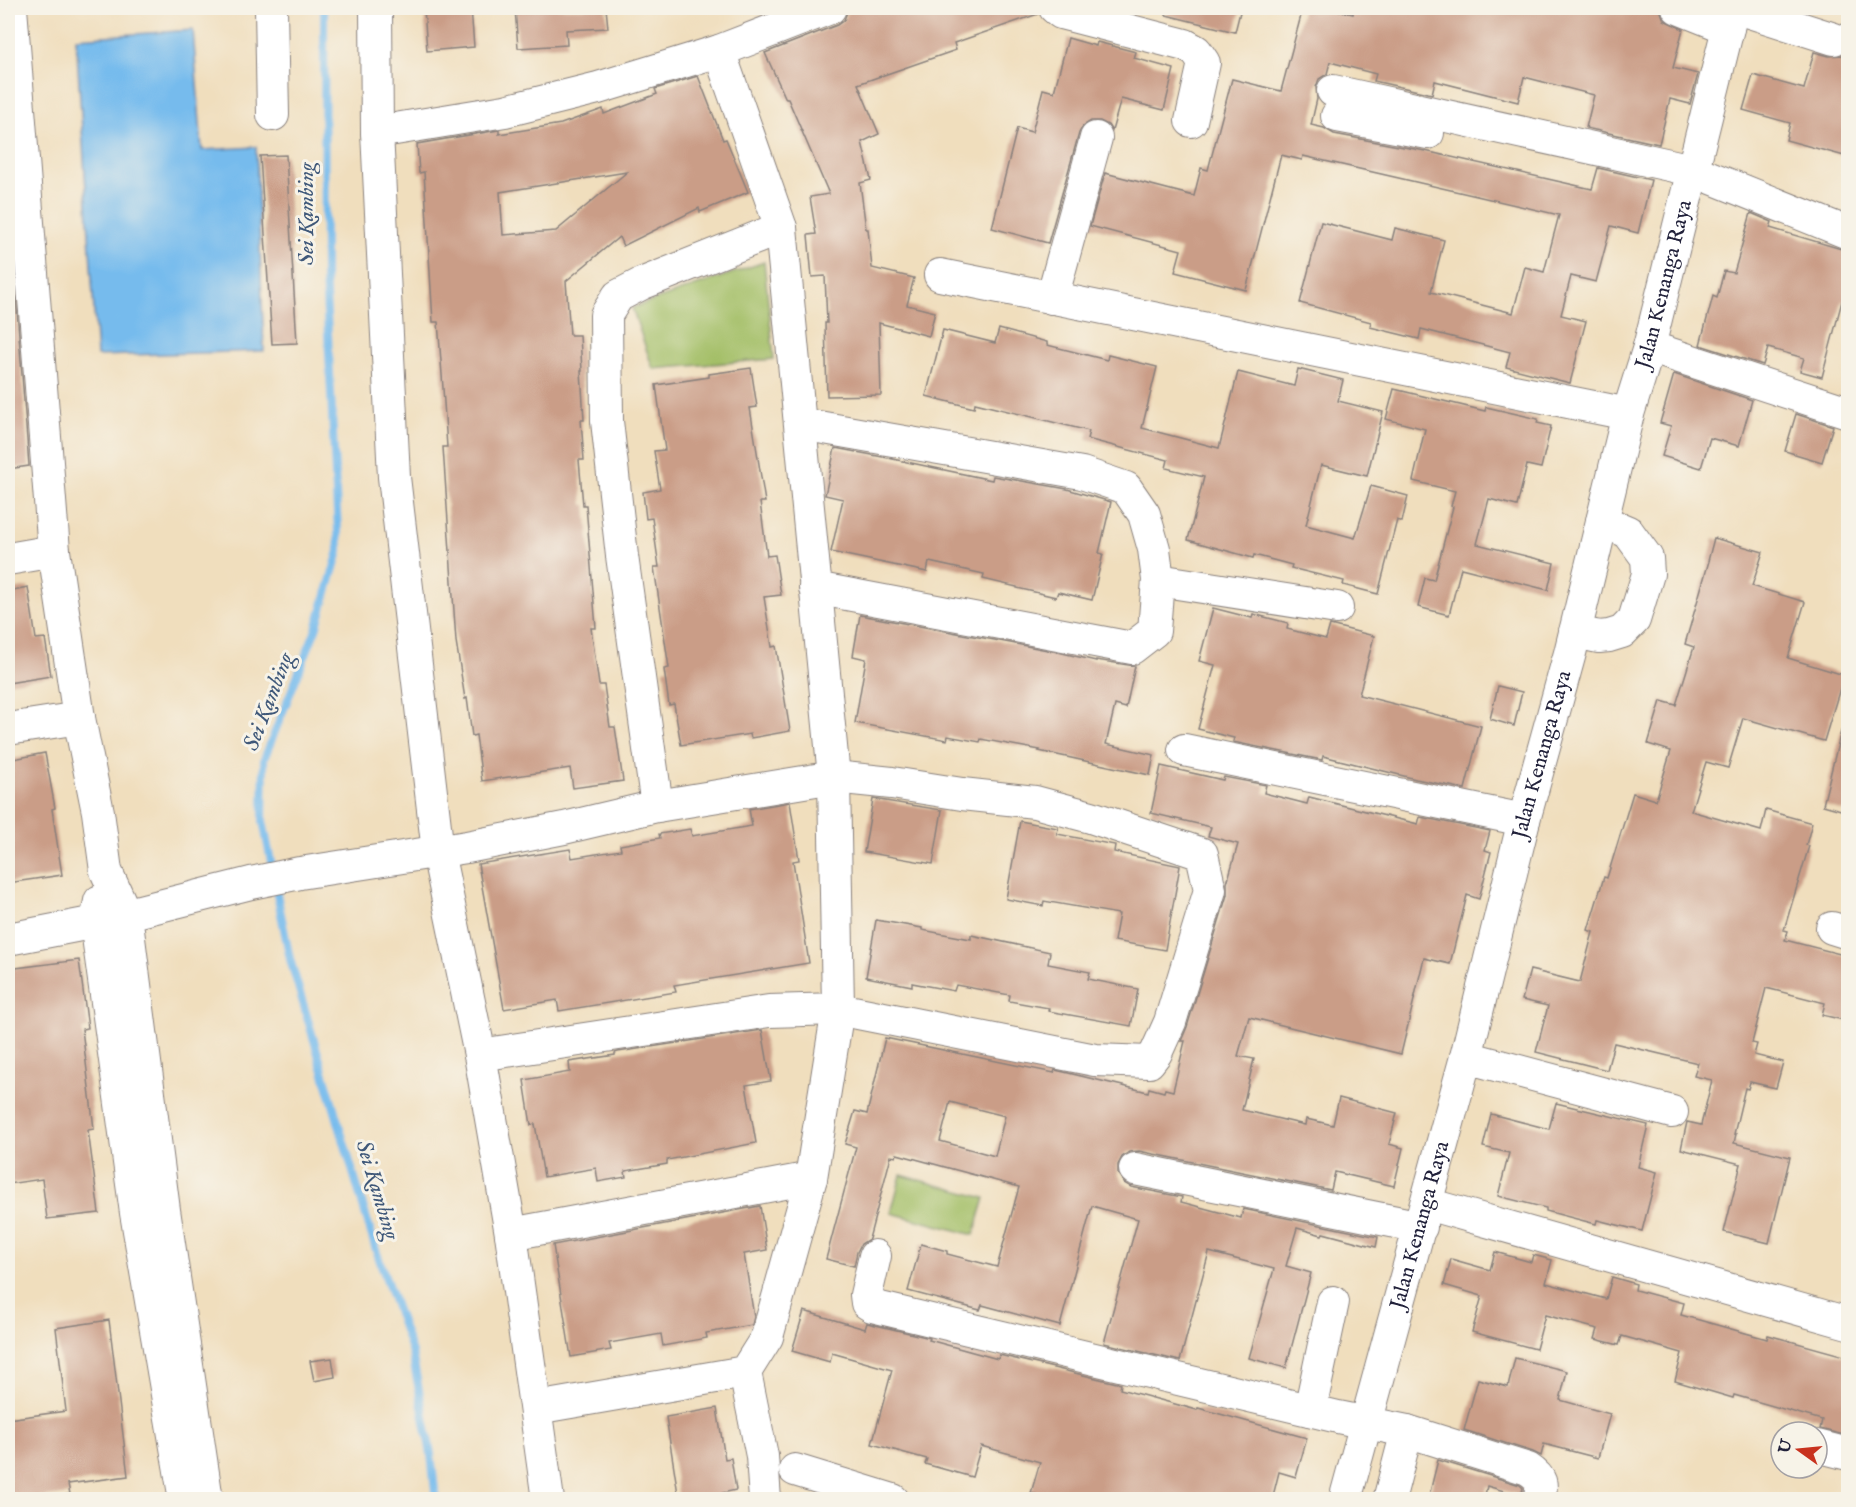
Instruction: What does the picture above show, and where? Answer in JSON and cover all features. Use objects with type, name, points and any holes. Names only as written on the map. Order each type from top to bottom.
[{"type":"street","points":[[12,8],[54,551],[79,718],[98,812],[185,1500]]},
{"type":"street","points":[[271,8],[273,115]]},
{"type":"street","points":[[376,8],[377,132],[394,477],[438,852],[480,1055],[511,1234],[548,1500]]},
{"type":"street","points":[[377,132],[505,111],[598,88],[719,51],[830,8]]},
{"type":"street","points":[[1055,8],[1061,13],[1185,45],[1196,51],[1204,63],[1191,121]]},
{"type":"street","points":[[1678,8],[1733,14],[1834,39]]},
{"type":"street","name":"Jalan Kenanga Raya","points":[[1345,1500],[1466,1057],[1524,820],[1575,632],[1629,414],[1649,347],[1690,177],[1733,14]]},
{"type":"street","points":[[719,51],[781,228],[834,777],[838,1008],[811,1178],[767,1337],[745,1372],[762,1456],[765,1500]]},
{"type":"street","points":[[1335,103],[1690,177],[1848,233]]},
{"type":"street","points":[[1052,298],[1096,138]]},
{"type":"street","points":[[657,806],[622,556],[607,420],[606,315],[618,296],[642,284],[781,228]]},
{"type":"street","points":[[940,275],[1629,414]]},
{"type":"street","points":[[1649,347],[1848,412]]},
{"type":"street","points":[[801,424],[1082,473],[1126,488],[1144,514],[1154,549],[1158,580],[1154,631],[1132,648],[815,588]]},
{"type":"street","points":[[1575,632],[1599,637],[1622,632],[1635,620],[1648,574],[1647,558],[1628,532],[1602,521]]},
{"type":"street","points":[[8,559],[54,551]]},
{"type":"street","points":[[1158,580],[1337,608]]},
{"type":"street","points":[[8,729],[79,718]]},
{"type":"street","points":[[1184,750],[1524,820]]},
{"type":"street","points":[[8,939],[111,919],[251,883],[300,873],[438,852],[564,828],[657,806],[834,777],[1035,802],[1091,817],[1202,854],[1210,890],[1170,1022],[1156,1053],[1149,1062],[1095,1060],[838,1008],[769,1011],[480,1055]]},
{"type":"street","points":[[1466,1057],[1671,1112]]},
{"type":"street","points":[[1135,1169],[1424,1216],[1848,1323]]},
{"type":"street","points":[[511,1234],[811,1178]]},
{"type":"street","points":[[150,1212],[207,1500]]},
{"type":"street","points":[[875,1256],[866,1295],[867,1303],[872,1306],[1407,1431],[1528,1469],[1538,1476],[1542,1488],[1539,1500]]},
{"type":"street","points":[[1310,1410],[1333,1302]]},
{"type":"street","points":[[536,1408],[745,1372]]},
{"type":"street","points":[[1389,1500],[1407,1431]]},
{"type":"street","points":[[1829,1449],[1848,1454]]},
{"type":"street","points":[[795,1470],[893,1500]]},
{"type":"green space","points":[[764,262],[774,359],[653,369],[632,308]]},
{"type":"green space","points":[[901,1175],[985,1198],[974,1235],[891,1213]]},
{"type":"water","points":[[193,30],[202,150],[256,147],[264,351],[97,356],[76,38]]},
{"type":"building","points":[[424,8],[471,8],[474,47],[427,51]]},
{"type":"building","points":[[515,8],[606,8],[608,28],[566,30],[567,45],[518,48]]},
{"type":"building","points":[[861,8],[1037,8],[1038,14],[954,43],[956,50],[858,84],[879,134],[862,142],[871,180],[860,183],[872,268],[914,278],[907,305],[935,312],[929,336],[879,323],[881,395],[827,396],[825,276],[812,277],[808,235],[816,234],[810,197],[829,194],[788,99],[765,53],[837,25],[844,20],[847,12]]},
{"type":"building","points":[[1167,8],[1241,8],[1235,32],[1166,15]]},
{"type":"building","points":[[1303,8],[1329,8],[1353,14],[1354,8],[1654,8],[1660,9],[1664,20],[1683,29],[1673,68],[1698,74],[1690,104],[1670,99],[1659,144],[1586,128],[1594,95],[1524,77],[1518,102],[1435,81],[1432,94],[1374,81],[1376,74],[1330,62],[1327,74],[1319,79],[1316,87],[1317,99],[1311,125],[1324,128],[1334,134],[1425,151],[1592,189],[1598,168],[1651,180],[1638,233],[1611,226],[1596,282],[1571,276],[1561,315],[1586,321],[1570,383],[1506,367],[1510,352],[1421,329],[1419,339],[1370,327],[1371,322],[1300,303],[1321,222],[1392,240],[1395,228],[1444,240],[1431,292],[1513,313],[1525,267],[1544,272],[1559,215],[1303,156],[1302,160],[1281,155],[1246,290],[1175,272],[1181,250],[1090,226],[1105,173],[1194,196],[1201,168],[1208,170],[1232,79],[1281,91]]},
{"type":"building","points":[[1068,38],[1096,46],[1097,42],[1136,52],[1134,58],[1174,69],[1164,110],[1121,99],[1112,131],[1108,125],[1100,121],[1091,121],[1083,126],[1079,133],[1048,243],[992,228],[1017,128],[1032,132],[1043,89],[1054,92]]},
{"type":"building","points":[[1814,52],[1848,57],[1848,157],[1786,140],[1790,123],[1743,110],[1753,75],[1804,89]]},
{"type":"building","points":[[698,76],[723,140],[726,139],[748,192],[700,212],[699,208],[623,246],[619,237],[566,281],[570,335],[580,335],[584,460],[579,460],[583,505],[586,505],[596,628],[591,628],[599,685],[604,685],[610,727],[615,727],[623,781],[573,788],[570,768],[482,781],[476,735],[472,736],[456,641],[443,447],[447,447],[438,322],[433,322],[424,172],[419,173],[417,144],[499,130],[499,134],[561,124],[603,109],[604,114],[657,94],[655,89]],"holes":[[[627,172],[556,231],[503,235],[500,192]]]},
{"type":"building","points":[[286,155],[297,343],[272,344],[260,156]]},
{"type":"building","points":[[1751,213],[1772,222],[1770,228],[1848,251],[1848,302],[1842,301],[1822,377],[1800,371],[1804,358],[1768,348],[1763,365],[1700,345],[1713,296],[1717,298],[1724,271],[1734,273]]},
{"type":"building","points":[[16,297],[29,466],[8,469],[8,298]]},
{"type":"building","points":[[999,329],[1047,342],[1047,345],[1107,360],[1108,355],[1157,367],[1142,428],[1219,448],[1238,372],[1294,386],[1298,369],[1343,380],[1338,401],[1383,412],[1367,476],[1321,465],[1306,525],[1355,538],[1371,486],[1408,496],[1402,522],[1397,520],[1378,594],[1343,585],[1344,581],[1291,568],[1292,565],[1254,555],[1253,558],[1188,540],[1204,477],[1166,468],[1168,460],[1087,439],[1089,431],[975,403],[974,408],[926,396],[943,330],[995,343]]},
{"type":"building","points":[[751,368],[757,407],[750,408],[765,502],[760,502],[767,556],[775,555],[781,595],[764,597],[772,647],[776,646],[790,731],[751,738],[750,734],[681,745],[674,704],[669,705],[664,669],[669,668],[654,567],[659,567],[652,518],[646,519],[643,492],[660,489],[654,451],[665,450],[656,385]]},
{"type":"building","points":[[1674,374],[1752,400],[1739,446],[1710,438],[1701,468],[1662,456],[1671,426],[1660,423]]},
{"type":"building","points":[[1394,389],[1485,411],[1486,407],[1538,419],[1537,423],[1551,426],[1541,468],[1527,465],[1517,506],[1489,499],[1477,544],[1554,563],[1548,590],[1461,568],[1449,615],[1418,607],[1425,578],[1434,580],[1455,491],[1413,481],[1425,429],[1386,419]]},
{"type":"building","points":[[1796,414],[1833,426],[1822,462],[1785,451]]},
{"type":"building","points":[[835,448],[992,480],[993,476],[1067,489],[1111,502],[1099,553],[1103,554],[1092,600],[1058,592],[1056,597],[1017,588],[983,579],[984,574],[929,562],[927,572],[831,552],[843,499],[825,495]]},
{"type":"building","points":[[1714,538],[1763,552],[1752,586],[1805,602],[1788,658],[1844,675],[1824,741],[1743,718],[1728,768],[1706,762],[1691,811],[1761,831],[1766,810],[1812,823],[1806,845],[1809,846],[1784,930],[1788,931],[1785,940],[1848,956],[1848,1021],[1822,1015],[1825,1003],[1766,988],[1752,1043],[1757,1044],[1754,1055],[1783,1062],[1776,1088],[1750,1082],[1748,1089],[1745,1088],[1734,1143],[1790,1157],[1769,1243],[1724,1232],[1741,1164],[1681,1149],[1687,1122],[1701,1125],[1712,1080],[1694,1076],[1698,1063],[1614,1043],[1607,1070],[1536,1052],[1548,1006],[1522,1000],[1530,970],[1580,982],[1593,932],[1588,930],[1604,877],[1607,878],[1633,793],[1656,800],[1671,751],[1648,744],[1661,701],[1676,705],[1694,647],[1685,644]]},
{"type":"building","points":[[28,587],[36,639],[45,638],[51,676],[8,683],[8,591]]},
{"type":"building","points":[[1213,608],[1252,618],[1253,614],[1288,623],[1287,629],[1326,639],[1330,625],[1374,636],[1359,695],[1481,726],[1465,789],[1323,756],[1322,760],[1233,742],[1234,738],[1198,729],[1215,665],[1199,661]]},
{"type":"building","points":[[860,615],[1096,661],[1135,666],[1126,708],[1115,705],[1106,744],[1154,755],[1150,775],[981,739],[980,742],[948,736],[947,740],[855,723],[866,659],[853,656]]},
{"type":"building","points":[[1498,686],[1522,692],[1514,726],[1490,719]]},
{"type":"building","points":[[1841,731],[1848,732],[1848,812],[1823,805]]},
{"type":"building","points":[[45,753],[55,808],[52,809],[62,875],[8,883],[8,760]]},
{"type":"building","points":[[1161,766],[1223,780],[1224,777],[1266,785],[1264,793],[1307,804],[1309,797],[1418,824],[1420,817],[1490,831],[1485,850],[1491,852],[1479,899],[1467,895],[1450,964],[1424,958],[1401,1054],[1249,1017],[1238,1056],[1254,1059],[1242,1110],[1305,1125],[1306,1119],[1333,1125],[1339,1098],[1397,1113],[1389,1144],[1403,1148],[1394,1186],[1335,1172],[1331,1190],[1139,1151],[1129,1152],[1122,1157],[1118,1165],[1118,1174],[1124,1183],[1131,1187],[1182,1197],[1181,1202],[1241,1218],[1243,1209],[1378,1237],[1376,1247],[1297,1228],[1286,1266],[1311,1273],[1286,1368],[1249,1358],[1274,1269],[1209,1252],[1180,1361],[1104,1343],[1138,1219],[1092,1206],[1060,1326],[982,1305],[980,1310],[908,1291],[921,1244],[947,1251],[947,1254],[997,1267],[1019,1187],[897,1154],[896,1157],[891,1156],[869,1239],[861,1244],[854,1266],[826,1259],[856,1147],[845,1144],[855,1111],[867,1114],[885,1038],[1054,1073],[1055,1070],[1148,1092],[1149,1088],[1164,1092],[1165,1089],[1173,1091],[1185,1041],[1181,1041],[1227,895],[1227,883],[1238,844],[1208,836],[1211,827],[1151,813]],"holes":[[[950,1102],[1005,1116],[995,1156],[940,1141]]]},
{"type":"building","points":[[873,799],[942,810],[933,864],[864,852]]},
{"type":"building","points":[[790,802],[799,860],[793,861],[809,963],[674,985],[676,992],[559,1011],[557,1000],[504,1009],[478,864],[570,849],[572,858],[621,850],[620,845],[660,838],[659,834],[690,829],[692,836],[752,826],[749,809]]},
{"type":"building","points":[[1020,821],[1058,828],[1057,834],[1115,845],[1114,852],[1180,866],[1165,950],[1114,941],[1119,914],[1044,901],[1043,906],[1006,899]]},
{"type":"building","points":[[876,920],[971,939],[971,935],[1050,952],[1048,964],[1090,972],[1088,979],[1138,989],[1131,1026],[1048,1011],[1049,1008],[1009,1001],[1010,995],[956,985],[954,991],[866,977]]},
{"type":"building","points":[[79,960],[88,1028],[82,1029],[94,1129],[88,1130],[99,1213],[47,1219],[42,1179],[8,1184],[8,969]]},
{"type":"building","points":[[762,1030],[771,1081],[746,1085],[756,1143],[667,1160],[667,1164],[625,1171],[626,1177],[598,1182],[596,1168],[544,1177],[535,1124],[531,1125],[524,1080],[570,1072],[569,1062],[615,1055],[618,1052]]},
{"type":"building","points":[[1556,1103],[1648,1125],[1638,1167],[1657,1172],[1642,1231],[1597,1220],[1596,1224],[1498,1196],[1509,1153],[1483,1147],[1491,1114],[1549,1129]]},
{"type":"building","points":[[760,1206],[767,1250],[744,1254],[754,1317],[752,1325],[706,1333],[707,1338],[663,1346],[661,1334],[609,1343],[611,1350],[571,1357],[553,1245]]},
{"type":"building","points":[[1495,1252],[1531,1262],[1533,1255],[1552,1260],[1546,1283],[1606,1299],[1612,1277],[1636,1284],[1635,1290],[1684,1303],[1681,1315],[1767,1339],[1768,1335],[1848,1357],[1848,1436],[1829,1431],[1829,1420],[1734,1395],[1733,1398],[1675,1381],[1682,1353],[1622,1336],[1619,1345],[1595,1339],[1598,1329],[1545,1315],[1536,1349],[1472,1332],[1482,1296],[1444,1285],[1451,1259],[1490,1270]]},
{"type":"building","points":[[804,1311],[865,1329],[867,1323],[930,1338],[929,1340],[998,1359],[999,1355],[1121,1384],[1120,1389],[1307,1438],[1296,1477],[1279,1472],[1272,1500],[1055,1500],[1031,1493],[1040,1462],[981,1446],[972,1477],[925,1464],[927,1459],[872,1444],[892,1370],[832,1353],[830,1362],[792,1351]]},
{"type":"building","points":[[109,1320],[128,1476],[68,1484],[70,1494],[27,1500],[8,1500],[8,1419],[66,1411],[56,1328]]},
{"type":"building","points":[[332,1358],[335,1377],[314,1381],[310,1361]]},
{"type":"building","points":[[1515,1358],[1567,1371],[1560,1400],[1610,1414],[1598,1458],[1544,1444],[1541,1456],[1464,1430],[1478,1379],[1508,1387]]},
{"type":"building","points":[[717,1408],[725,1459],[731,1458],[736,1490],[722,1493],[723,1500],[679,1500],[666,1417]]},
{"type":"building","points":[[1438,1460],[1520,1485],[1523,1488],[1521,1496],[1487,1486],[1484,1500],[1428,1500]]},
{"type":"waterway","name":"Sei Kambing","points":[[273,872],[263,821],[264,759],[316,629],[339,551],[325,275],[324,8]]},
{"type":"waterway","name":"Sei Kambing","points":[[275,884],[290,959],[376,1250],[412,1353],[431,1454],[436,1500]]}]
